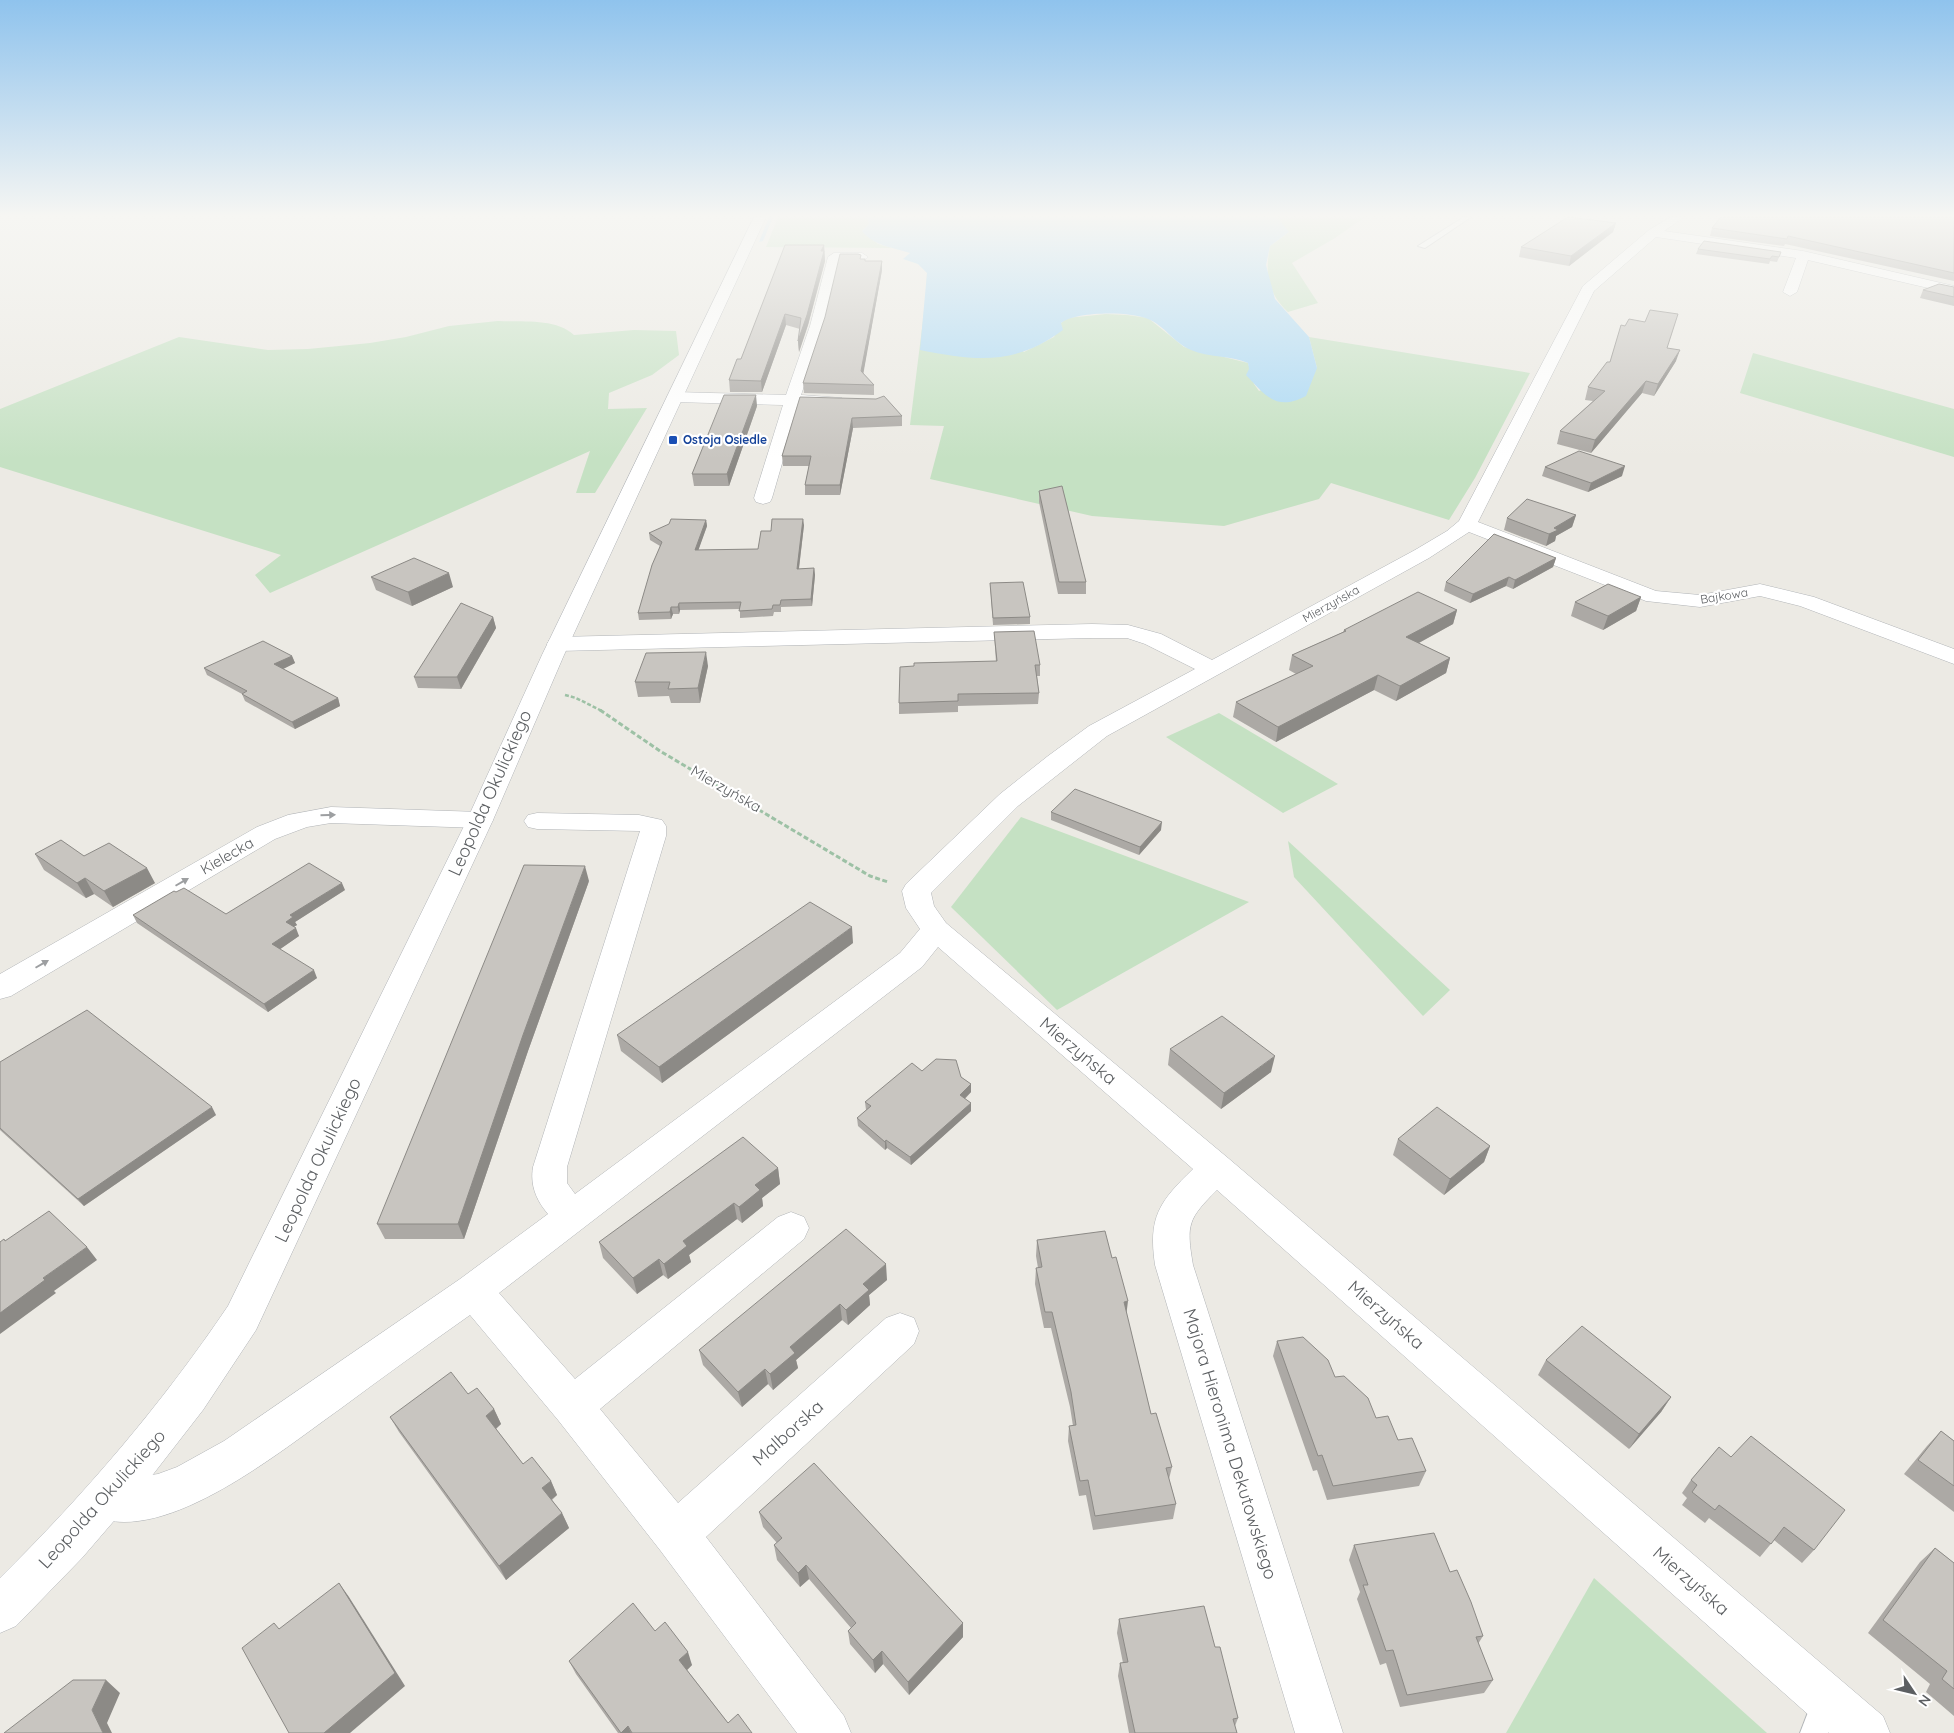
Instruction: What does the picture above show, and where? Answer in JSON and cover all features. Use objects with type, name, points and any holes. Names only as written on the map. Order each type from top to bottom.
[{"type":"street","name":"Leopolda Okulickiego","points":[[0,1610],[106,1499],[174,1416],[216,1360],[242,1318],[480,820],[534,694],[722,298]]},
{"type":"street","points":[[763,498],[792,400],[817,326],[824,298]]},
{"type":"street","name":"Mierzyńska","points":[[1584,298],[1467,524],[1454,535],[1422,554],[1098,731],[1009,800],[916,891],[920,908],[936,930],[1216,1168],[1820,1716],[1866,1733]]},
{"type":"street","points":[[675,396],[849,401]]},
{"type":"street","name":"Bajkowa","points":[[1467,524],[1653,597],[1700,601],[1760,590],[1807,601],[1954,657]]},
{"type":"street","points":[[556,650],[1092,631],[1128,632],[1153,639],[1213,669]]},
{"type":"street","name":"Kielecka","points":[[0,988],[266,833],[289,822],[309,817],[331,815],[480,820]]},
{"type":"street","points":[[537,821],[639,822],[653,826],[653,836],[550,1167],[549,1186],[557,1200],[574,1216]]},
{"type":"street","points":[[106,1499],[119,1501],[142,1499],[169,1492],[202,1477],[239,1456],[473,1291],[574,1216],[912,960],[936,930]]},
{"type":"street","name":"Majora Hieronima Dekutowskiego","points":[[1216,1168],[1185,1200],[1171,1224],[1173,1258],[1319,1733]]},
{"type":"street","points":[[572,1406],[791,1228]]},
{"type":"street","points":[[473,1291],[572,1406],[676,1534],[827,1733]]},
{"type":"street","name":"Malborska","points":[[676,1534],[900,1332]]},
{"type":"path","name":"Mierzyńska","points":[[534,694],[569,696],[584,702],[659,750],[870,876],[916,891]]},
{"type":"green space","points":[[926,298],[958,298],[1024,352],[1054,337],[1061,323],[1067,318],[1106,314],[1148,318],[1184,347],[1248,363],[1254,384],[1259,391],[1317,368],[1309,337],[1530,373],[1475,478],[1449,520],[1331,483],[1319,499],[1224,526],[1092,516],[930,479],[944,426],[910,425]]},
{"type":"green space","points":[[1277,298],[1315,298],[1318,303],[1288,312]]},
{"type":"green space","points":[[498,321],[548,323],[567,330],[574,335],[634,330],[676,331],[679,355],[652,375],[609,393],[608,409],[647,408],[595,493],[576,493],[590,451],[270,593],[255,575],[281,555],[0,467],[0,409],[179,337],[268,350],[308,349],[370,343],[406,337],[449,326]]},
{"type":"green space","points":[[1753,353],[1954,409],[1954,457],[1740,393]]},
{"type":"green space","points":[[1219,713],[1338,784],[1283,813],[1166,737]]},
{"type":"green space","points":[[1021,817],[1249,902],[1057,1010],[951,907]]},
{"type":"green space","points":[[1288,841],[1450,990],[1423,1016],[1294,877]]},
{"type":"green space","points":[[1594,1578],[1767,1733],[1506,1733]]},
{"type":"water","points":[[925,298],[1275,298],[1309,337],[1317,368],[1306,396],[1296,401],[1279,402],[1265,395],[1246,375],[1249,369],[1248,363],[1241,360],[1198,353],[1179,343],[1148,319],[1140,316],[1117,314],[1090,314],[1068,319],[1061,323],[1063,330],[1045,342],[1011,355],[977,358],[959,357],[920,350]]},
{"type":"building","points":[[765,298],[812,298],[798,341],[801,318],[785,314],[761,381],[729,380],[737,359],[741,359]]},
{"type":"building","points":[[830,298],[875,298],[861,371],[874,385],[803,383]]},
{"type":"building","points":[[1650,310],[1678,314],[1667,348],[1680,350],[1658,384],[1646,381],[1595,440],[1560,431],[1605,391],[1588,387],[1607,362],[1610,362],[1621,325],[1625,326],[1629,319],[1645,322]]},
{"type":"building","points":[[724,395],[756,395],[727,474],[692,474]]},
{"type":"building","points":[[884,396],[902,416],[852,418],[840,485],[805,485],[811,456],[782,456],[800,397],[876,399]]},
{"type":"building","points":[[1579,451],[1625,466],[1591,483],[1545,467]]},
{"type":"building","points":[[1062,486],[1086,582],[1059,582],[1039,491]]},
{"type":"building","points":[[1527,499],[1576,515],[1554,528],[1558,530],[1549,534],[1507,518]]},
{"type":"building","points":[[671,519],[706,520],[695,550],[758,549],[761,531],[771,531],[772,519],[803,519],[797,569],[814,568],[811,599],[781,600],[780,605],[773,605],[772,609],[739,611],[741,602],[679,603],[678,607],[671,607],[670,612],[638,613],[652,565],[662,542],[649,533],[669,524]]},
{"type":"building","points":[[1494,534],[1556,558],[1515,580],[1509,577],[1473,594],[1446,582]]},
{"type":"building","points":[[414,558],[449,573],[408,592],[371,577]]},
{"type":"building","points":[[1023,582],[1030,617],[993,618],[990,583]]},
{"type":"building","points":[[1608,584],[1641,597],[1608,616],[1575,602]]},
{"type":"building","points":[[1418,592],[1457,610],[1406,637],[1450,658],[1400,686],[1378,675],[1278,727],[1236,702],[1313,666],[1292,655],[1346,631],[1344,630]]},
{"type":"building","points":[[461,603],[493,617],[457,677],[414,677]]},
{"type":"building","points":[[1034,631],[1040,665],[1035,665],[1039,693],[958,694],[958,701],[899,703],[900,667],[914,666],[914,663],[997,661],[994,632]]},
{"type":"building","points":[[263,641],[292,656],[274,664],[338,698],[292,722],[242,694],[247,691],[204,668]]},
{"type":"building","points":[[706,652],[698,688],[668,689],[670,682],[635,682],[646,653]]},
{"type":"building","points":[[1075,789],[1162,822],[1140,847],[1051,812]]},
{"type":"building","points":[[61,840],[84,856],[109,843],[147,868],[104,891],[85,878],[77,883],[35,854]]},
{"type":"building","points":[[309,863],[342,883],[290,915],[293,917],[286,922],[296,928],[272,944],[314,970],[264,1004],[133,915],[174,891],[176,892],[184,888],[226,914]]},
{"type":"building","points":[[524,865],[585,866],[523,1035],[458,1224],[377,1224]]},
{"type":"building","points":[[810,902],[852,927],[659,1067],[617,1035]]},
{"type":"building","points":[[87,1010],[212,1107],[78,1199],[0,1128],[0,1062]]},
{"type":"building","points":[[1222,1016],[1275,1056],[1224,1093],[1170,1049]]},
{"type":"building","points":[[936,1059],[956,1060],[961,1077],[971,1084],[960,1095],[971,1103],[910,1157],[886,1140],[885,1142],[857,1118],[871,1106],[865,1102],[912,1063],[922,1071]]},
{"type":"building","points":[[1437,1107],[1490,1146],[1450,1179],[1398,1139]]},
{"type":"building","points":[[743,1137],[778,1168],[755,1185],[760,1190],[739,1207],[734,1203],[683,1241],[687,1246],[664,1264],[659,1259],[633,1278],[599,1242]]},
{"type":"building","points":[[49,1211],[87,1247],[43,1278],[45,1280],[0,1313],[0,1242],[4,1239],[5,1241]]},
{"type":"building","points":[[846,1229],[886,1264],[863,1284],[869,1290],[846,1310],[840,1304],[790,1347],[795,1353],[770,1374],[765,1369],[738,1392],[699,1350]]},
{"type":"building","points":[[1105,1231],[1112,1258],[1116,1257],[1128,1301],[1124,1302],[1151,1414],[1156,1413],[1172,1467],[1166,1468],[1176,1504],[1095,1516],[1088,1480],[1080,1481],[1069,1426],[1076,1425],[1071,1392],[1052,1312],[1045,1312],[1036,1268],[1042,1267],[1037,1240]]},
{"type":"building","points":[[1582,1326],[1671,1397],[1639,1434],[1546,1360]]},
{"type":"building","points":[[1303,1337],[1328,1360],[1335,1377],[1344,1376],[1368,1398],[1376,1418],[1388,1416],[1398,1440],[1412,1438],[1426,1471],[1333,1486],[1322,1455],[1318,1456],[1277,1341]]},
{"type":"building","points":[[451,1372],[468,1394],[477,1388],[494,1409],[486,1416],[523,1464],[532,1457],[551,1481],[542,1488],[562,1513],[499,1566],[390,1417]]},
{"type":"building","points":[[1941,1431],[1954,1441],[1954,1486],[1918,1460]]},
{"type":"building","points":[[1751,1436],[1845,1510],[1814,1550],[1784,1527],[1771,1544],[1719,1505],[1715,1510],[1692,1492],[1697,1485],[1691,1480],[1719,1447],[1731,1457]]},
{"type":"building","points":[[814,1463],[963,1623],[908,1682],[882,1651],[873,1660],[848,1631],[856,1623],[806,1565],[798,1573],[774,1545],[782,1538],[759,1512]]},
{"type":"building","points":[[1434,1533],[1450,1572],[1457,1570],[1471,1602],[1483,1636],[1476,1637],[1493,1680],[1407,1695],[1393,1650],[1386,1651],[1363,1585],[1368,1585],[1354,1545]]},
{"type":"building","points":[[1935,1548],[1954,1563],[1954,1689],[1942,1679],[1947,1671],[1883,1620]]},
{"type":"building","points":[[339,1583],[395,1673],[324,1733],[289,1733],[242,1648],[274,1623],[279,1629]]},
{"type":"building","points":[[633,1603],[655,1631],[665,1622],[688,1652],[679,1660],[728,1723],[738,1714],[752,1733],[632,1733],[628,1726],[621,1733],[569,1661]]},
{"type":"building","points":[[1204,1606],[1215,1647],[1220,1647],[1238,1718],[1233,1719],[1237,1733],[1135,1733],[1120,1663],[1128,1662],[1119,1619]]},
{"type":"building","points":[[73,1680],[106,1680],[92,1710],[103,1733],[4,1733]]},
{"type":"place","name":"Ostoja Osiedle","points":[[673,440]]}]
